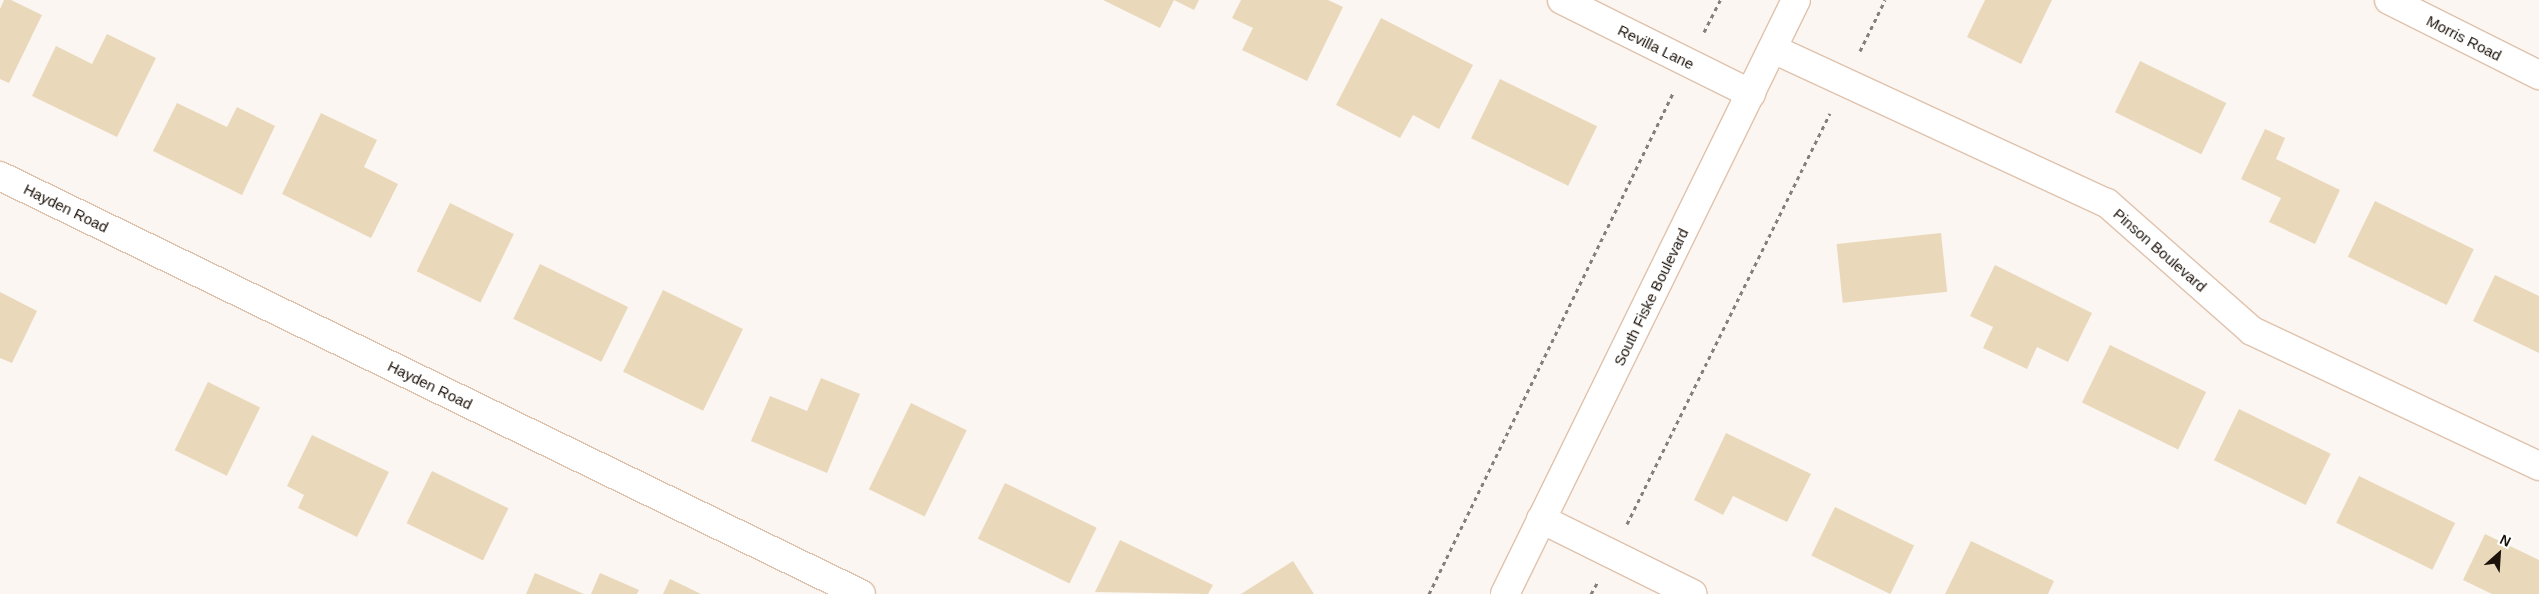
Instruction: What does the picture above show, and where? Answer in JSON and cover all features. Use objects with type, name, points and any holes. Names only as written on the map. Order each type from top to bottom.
[{"type":"street","name":"Revilla Lane","points":[[1562,0],[1751,94]]},
{"type":"street","name":"South Fiske Boulevard","points":[[1505,594],[1796,0]]},
{"type":"street","name":"Morris Road","points":[[2389,0],[2539,75]]},
{"type":"street","name":"Pinson Boulevard","points":[[1773,49],[2107,203],[2252,331],[2539,466]]},
{"type":"street","name":"Hayden Road","points":[[0,176],[861,594]]},
{"type":"street","points":[[1541,518],[1693,594]]},
{"type":"path","points":[[1429,594],[1672,96]]},
{"type":"path","points":[[1624,529],[1831,110]]},
{"type":"building","points":[[4,0],[11,0],[42,15],[9,83],[0,79],[0,9]]},
{"type":"building","points":[[1103,0],[1174,0],[1160,28]]},
{"type":"building","points":[[1174,0],[1199,0],[1194,10]]},
{"type":"building","points":[[1241,0],[1328,0],[1343,7],[1307,81],[1242,50],[1253,28],[1232,18]]},
{"type":"building","points":[[1985,0],[2052,0],[2021,64],[1967,37]]},
{"type":"building","points":[[1381,18],[1473,65],[1439,129],[1413,115],[1400,138],[1336,105]]},
{"type":"building","points":[[107,34],[156,58],[117,137],[32,96],[56,46],[92,64]]},
{"type":"building","points":[[2140,61],[2226,103],[2201,154],[2115,112]]},
{"type":"building","points":[[1500,79],[1597,126],[1568,186],[1471,138]]},
{"type":"building","points":[[177,103],[227,127],[237,107],[275,126],[242,195],[153,151]]},
{"type":"building","points":[[321,113],[377,140],[364,167],[398,184],[371,238],[282,194]]},
{"type":"building","points":[[2265,129],[2285,138],[2276,159],[2340,190],[2315,244],[2269,222],[2281,198],[2241,179]]},
{"type":"building","points":[[2375,201],[2474,249],[2447,305],[2348,257]]},
{"type":"building","points":[[450,203],[514,234],[480,302],[417,271]]},
{"type":"building","points":[[1941,233],[1947,292],[1843,303],[1837,244]]},
{"type":"building","points":[[540,264],[628,307],[601,362],[513,319]]},
{"type":"building","points":[[1995,265],[2092,313],[2068,362],[2037,347],[2027,369],[1983,348],[1993,327],[1970,316]]},
{"type":"building","points":[[2495,275],[2539,296],[2539,353],[2473,321]]},
{"type":"building","points":[[663,290],[743,329],[703,411],[623,372]]},
{"type":"building","points":[[0,292],[37,311],[12,363],[0,358]]},
{"type":"building","points":[[2110,345],[2206,392],[2178,449],[2082,403]]},
{"type":"building","points":[[821,378],[860,394],[827,473],[751,441],[770,396],[807,411]]},
{"type":"building","points":[[208,382],[260,407],[227,476],[175,450]]},
{"type":"building","points":[[911,403],[967,430],[925,516],[869,489]]},
{"type":"building","points":[[2239,409],[2331,454],[2306,505],[2214,460]]},
{"type":"building","points":[[1726,433],[1811,474],[1787,522],[1733,496],[1723,515],[1694,500]]},
{"type":"building","points":[[312,435],[389,472],[357,537],[298,508],[304,495],[287,486]]},
{"type":"building","points":[[432,471],[508,508],[483,560],[407,523]]},
{"type":"building","points":[[2359,476],[2455,523],[2432,570],[2336,523]]},
{"type":"building","points":[[1005,483],[1097,528],[1069,583],[978,539]]},
{"type":"building","points":[[1835,507],[1914,546],[1890,594],[1811,556]]},
{"type":"building","points":[[2485,534],[2539,560],[2539,594],[2492,594],[2463,580]]},
{"type":"building","points":[[1120,540],[1213,585],[1208,594],[1095,592]]},
{"type":"building","points":[[1971,541],[2054,581],[2048,594],[1945,594]]},
{"type":"building","points":[[1293,561],[1314,594],[1241,594]]},
{"type":"building","points":[[535,573],[584,594],[526,594]]},
{"type":"building","points":[[600,573],[639,590],[637,594],[591,594]]},
{"type":"building","points":[[670,579],[701,594],[663,594]]}]
